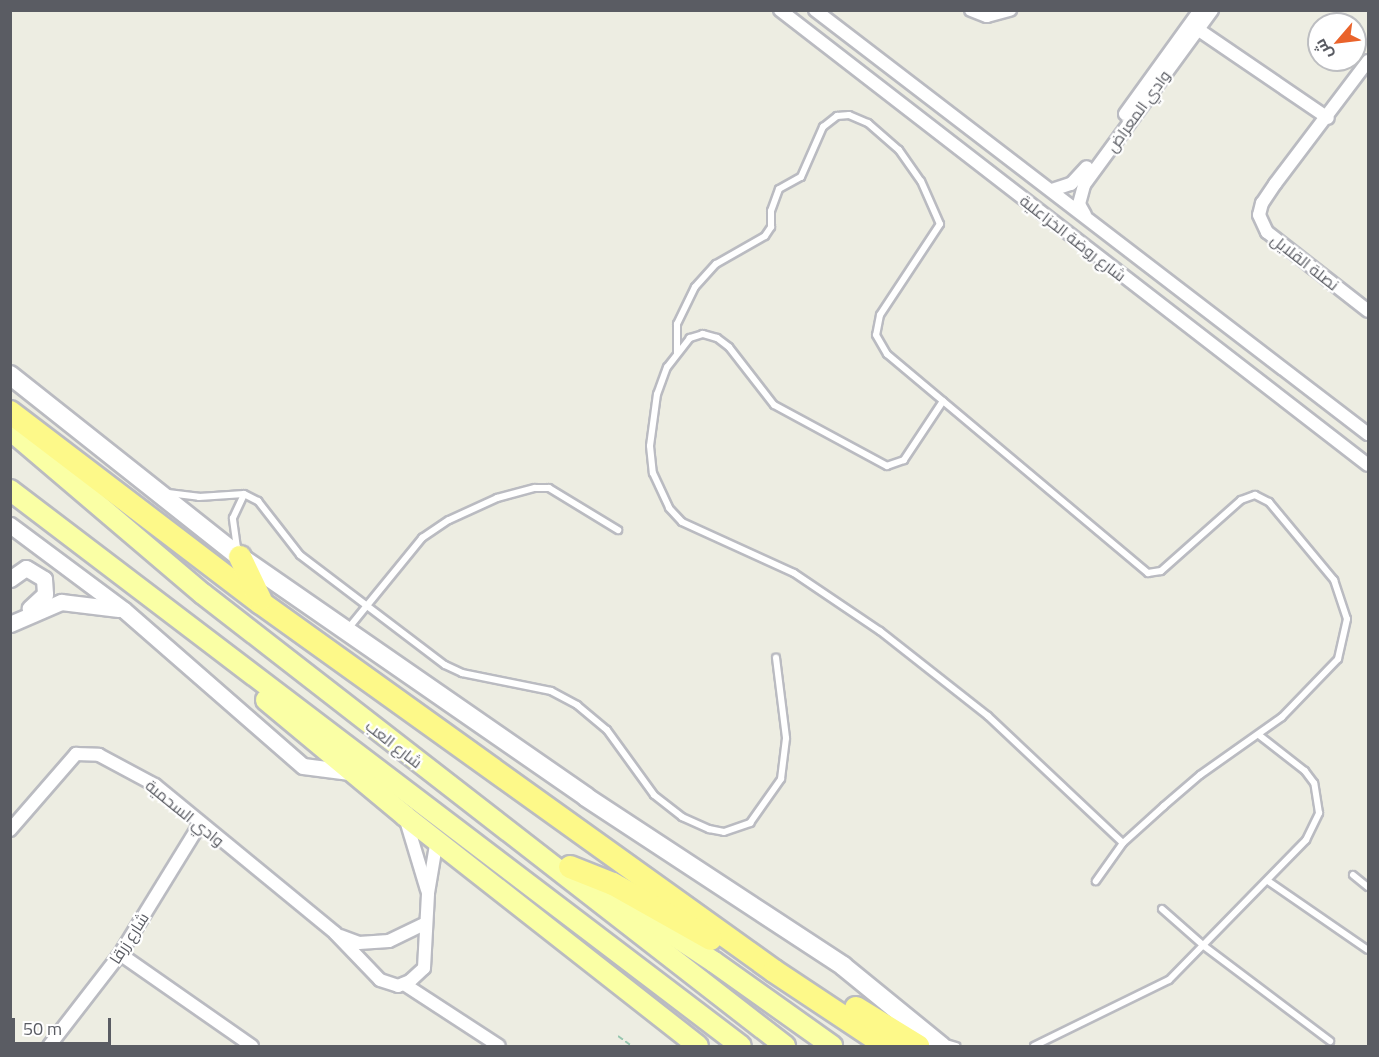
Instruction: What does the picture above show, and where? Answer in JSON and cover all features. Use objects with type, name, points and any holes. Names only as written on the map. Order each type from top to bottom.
[{"type":"highway","points":[[10,412],[261,603],[735,940],[774,971],[887,1047]]},
{"type":"highway","points":[[240,557],[261,603]]},
{"type":"highway","points":[[570,867],[613,884],[774,971]]},
{"type":"highway","points":[[735,940],[777,960],[931,1045]]},
{"type":"main road","points":[[10,375],[240,557],[724,890],[833,959],[931,1045]]},
{"type":"main road","name":"شارع العب","points":[[10,430],[203,594],[785,1047]]},
{"type":"main road","name":"شارع العب","points":[[10,490],[741,1047]]},
{"type":"main road","points":[[135,586],[350,772],[698,1047]]},
{"type":"main road","points":[[526,847],[570,867],[714,962],[832,1047]]},
{"type":"street","name":"شارع روضة الخزاعلية","points":[[780,10],[1368,465]]},
{"type":"street","name":"شارع روضة الخزاعلية","points":[[815,10],[1368,434]]},
{"type":"street","points":[[971,10],[987,16],[1010,10]]},
{"type":"street","name":"وادي المعراض","points":[[1085,216],[1079,204],[1084,184],[1194,27],[1200,10]]},
{"type":"street","name":"وادي المعراض","points":[[1052,190],[1071,184],[1082,174],[1194,27],[1212,10]]},
{"type":"street","points":[[1194,27],[1328,118]]},
{"type":"street","name":"نصلة القلايل","points":[[1368,61],[1328,118],[1275,184],[1262,203],[1259,215],[1267,232],[1368,311]]},
{"type":"street","points":[[10,525],[124,610],[303,766],[313,770],[350,772]]},
{"type":"street","points":[[10,579],[19,570],[33,569],[46,586],[41,600],[15,621]]},
{"type":"street","points":[[15,621],[61,602],[124,610]]},
{"type":"street","name":"وادي السحمية","points":[[10,830],[75,754],[99,755],[155,785],[335,933],[380,980],[392,985],[404,984],[499,1047]]},
{"type":"street","points":[[405,816],[428,893]]},
{"type":"street","name":"شارع زرقا","points":[[49,1047],[120,954],[200,824]]},
{"type":"street","points":[[404,984],[424,968],[428,893],[437,839]]},
{"type":"street","name":"وادي السحمية","points":[[335,933],[359,943],[388,941],[426,923]]},
{"type":"street","points":[[120,954],[252,1047]]},
{"type":"lane","points":[[677,353],[677,324],[694,287],[716,264],[765,236],[771,227],[771,211],[779,189],[801,177],[823,127],[837,116],[849,115],[868,123],[899,150],[921,181],[938,216],[938,231],[880,315],[876,335],[886,354],[1148,573],[1161,571],[1247,496],[1262,497],[1269,502],[1334,580],[1347,619],[1338,659],[1299,702],[1260,736],[1200,775],[1123,843],[1096,880]]},
{"type":"lane","points":[[943,401],[904,460],[887,466],[774,405],[729,347],[717,338],[703,334],[690,338],[677,353],[657,394],[651,446],[653,473],[669,508],[682,522],[703,534],[794,573],[880,631],[988,716],[1123,843]]},
{"type":"lane","points":[[346,630],[411,549],[463,512],[521,491],[549,488],[618,530]]},
{"type":"lane","points":[[159,491],[199,497],[244,494],[264,506],[300,555],[456,671],[551,691],[577,705],[607,730],[640,778],[668,807],[695,825],[724,832],[750,823],[781,779],[786,738],[776,658]]},
{"type":"lane","points":[[240,557],[233,527],[236,510],[244,494]]},
{"type":"lane","points":[[1034,1047],[1169,980],[1268,880],[1314,827],[1318,798],[1305,771],[1260,736]]},
{"type":"lane","points":[[1353,875],[1368,886]]},
{"type":"lane","points":[[1268,880],[1368,950]]},
{"type":"lane","points":[[1162,909],[1204,946],[1330,1041]]},
{"type":"lane","points":[[931,1045],[956,1047]]},
{"type":"path","points":[[618,1036],[632,1047]]}]
